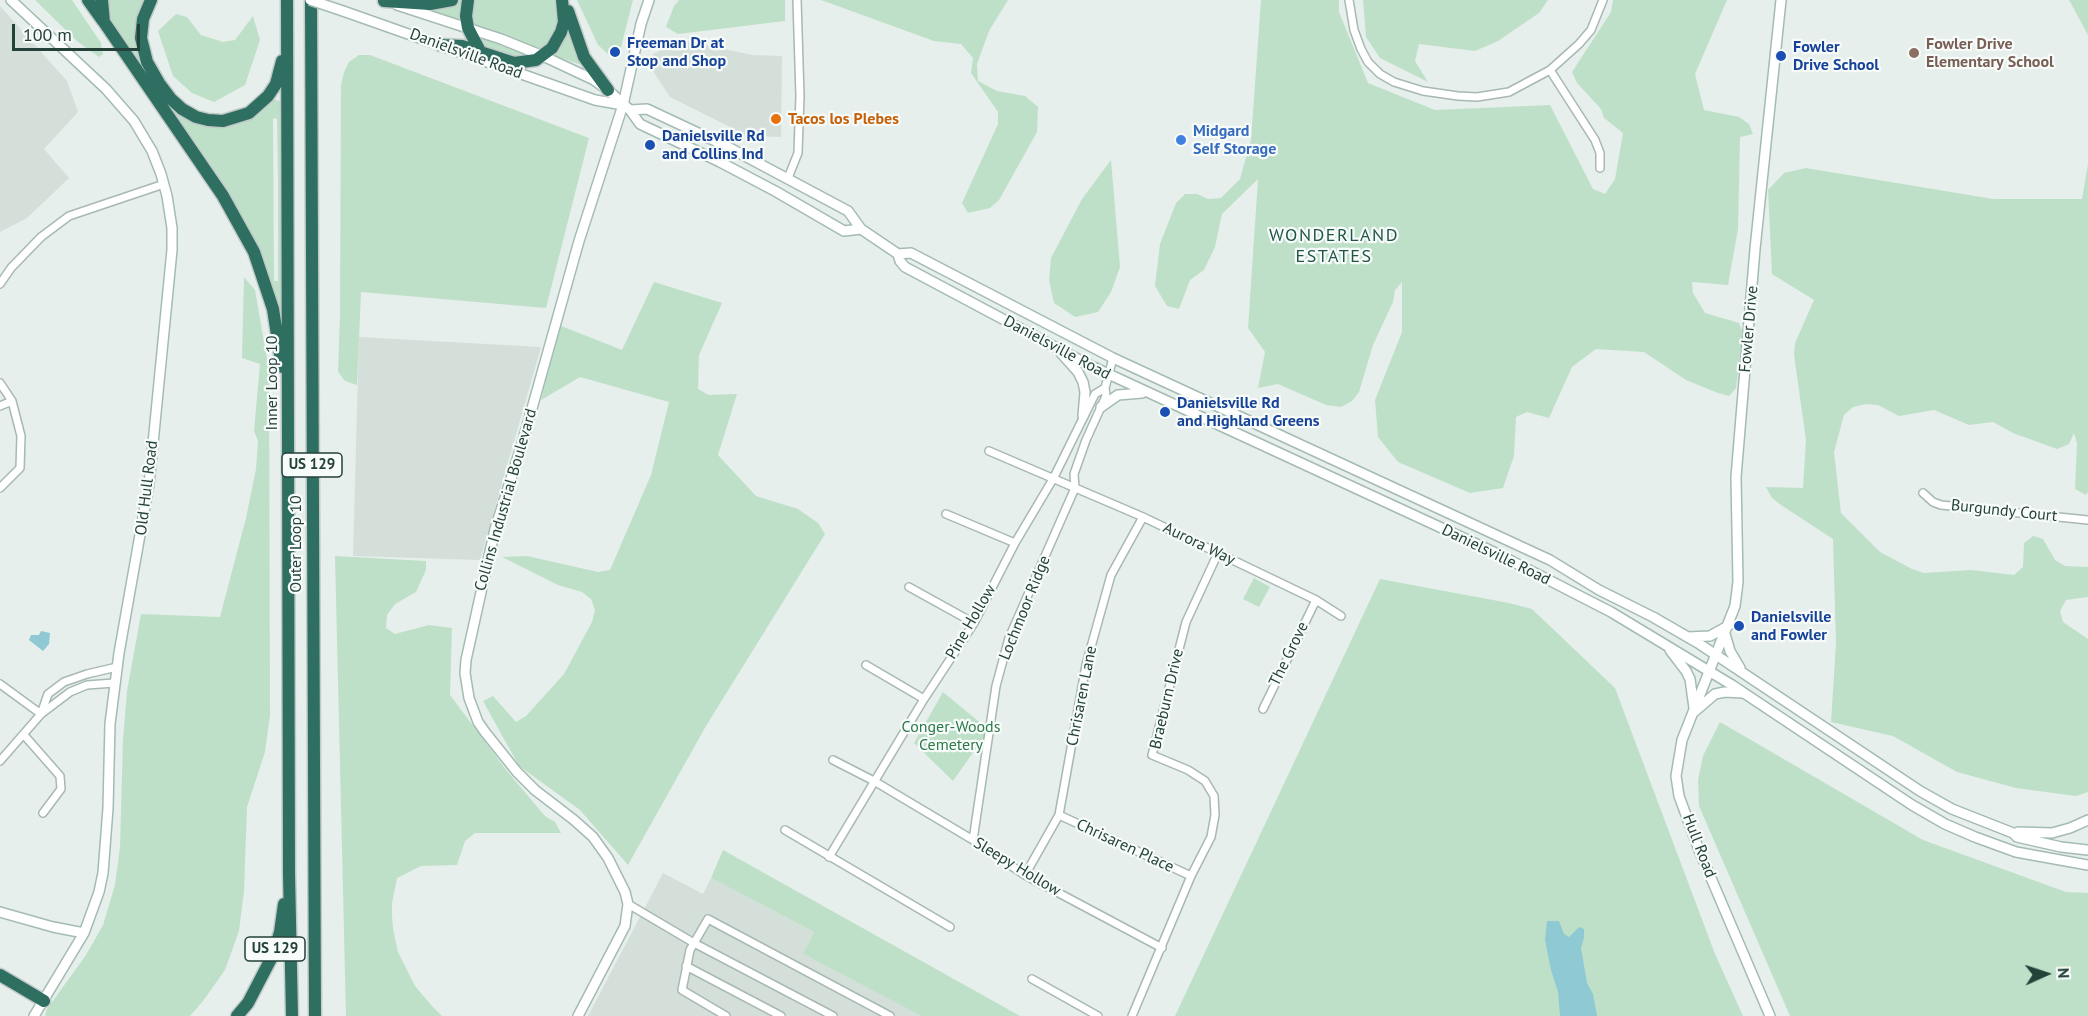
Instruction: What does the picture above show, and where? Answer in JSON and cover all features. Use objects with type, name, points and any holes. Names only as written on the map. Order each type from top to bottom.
[{"type":"highway","points":[[88,0],[223,196],[254,252],[273,309],[289,406]]},
{"type":"highway","points":[[102,0],[104,22]]},
{"type":"highway","points":[[151,0],[143,19],[141,38],[147,62],[159,83],[182,109],[208,120],[223,121],[237,118],[255,109],[268,96],[280,71],[287,22]]},
{"type":"highway","name":"Inner Loop 10","points":[[287,0],[289,873]]},
{"type":"highway","name":"Outer Loop 10","points":[[310,0],[315,1016]]},
{"type":"highway","points":[[382,1],[430,4],[452,0]]},
{"type":"highway","points":[[468,0],[466,16],[468,28],[483,57]]},
{"type":"highway","points":[[440,45],[462,46],[483,57],[514,63],[529,62],[543,56],[552,48],[561,32],[564,22],[563,0]]},
{"type":"highway","points":[[563,0],[584,57],[608,90]]},
{"type":"highway","points":[[289,873],[292,1016]]},
{"type":"highway","name":"US 129","points":[[237,1016],[248,1003],[274,953],[280,932],[289,873]]},
{"type":"highway","points":[[315,930],[318,985],[323,1016]]},
{"type":"highway","points":[[0,975],[44,1001]]},
{"type":"main road","name":"Old Hull Road","points":[[11,0],[121,104],[146,139],[164,184],[171,218],[172,250],[151,473],[114,683],[103,873],[97,901],[84,933],[34,1016]]},
{"type":"main road","name":"Danielsville Road","points":[[310,0],[440,45]]},
{"type":"main road","name":"Collins Industrial Boulevard","points":[[628,904],[615,869],[593,837],[529,784],[500,753],[485,732],[473,710],[465,673],[467,648],[495,529],[522,444],[579,241],[627,107],[641,24],[649,0]]},
{"type":"main road","name":"Fowler Drive","points":[[1708,672],[1735,606],[1738,582],[1736,477],[1755,249],[1781,0]]},
{"type":"main road","name":"Danielsville Road","points":[[382,1],[468,28],[543,56],[594,80],[627,107],[640,124],[729,166],[844,231],[861,228]]},
{"type":"main road","name":"Danielsville Road","points":[[483,57],[595,100],[647,109],[728,147],[849,211],[861,228],[898,254],[905,267],[1058,349],[1108,375],[1489,550],[1611,612],[1745,694],[1912,805],[1945,824],[2016,852],[2088,865]]},
{"type":"main road","name":"Danielsville Road","points":[[898,254],[911,253],[1113,358],[1550,560],[1716,655],[1930,796],[1973,818],[2013,833],[2017,837],[2088,850]]},
{"type":"main road","points":[[1058,349],[1078,372],[1083,382],[1086,393],[1083,416]]},
{"type":"main road","points":[[1101,407],[1113,397],[1124,393],[1147,393]]},
{"type":"main road","points":[[1489,550],[1496,534]]},
{"type":"main road","points":[[1688,638],[1710,636],[1726,629],[1732,656],[1743,672]]},
{"type":"main road","points":[[1667,646],[1690,679],[1693,712]]},
{"type":"main road","name":"Hull Road","points":[[1708,672],[1682,740],[1676,776],[1679,796],[1699,850],[1770,1016]]},
{"type":"main road","points":[[1693,712],[1718,693],[1745,694]]},
{"type":"main road","points":[[2013,833],[2052,833],[2088,820]]},
{"type":"main road","points":[[578,1016],[625,926],[628,904]]},
{"type":"main road","points":[[0,912],[52,927],[84,933]]},
{"type":"street","points":[[788,178],[798,153],[800,96],[797,0]]},
{"type":"street","points":[[1349,0],[1354,30],[1368,62],[1380,74],[1423,91],[1458,96],[1494,96],[1509,92],[1550,70],[1591,30],[1603,0]]},
{"type":"street","points":[[1550,70],[1594,140],[1600,153],[1600,168]]},
{"type":"street","points":[[0,284],[11,268],[41,237],[69,216],[164,184]]},
{"type":"street","points":[[1075,488],[1074,474],[1107,396],[1105,388],[1113,358]]},
{"type":"street","points":[[0,383],[12,401],[21,436],[20,468],[0,488]]},
{"type":"street","name":"Pine Hollow","points":[[829,857],[924,699],[974,623],[1015,543],[1053,479],[1095,394],[1105,388]]},
{"type":"street","points":[[0,406],[12,401]]},
{"type":"street","points":[[989,451],[1053,479]]},
{"type":"street","name":"Aurora Way","points":[[1053,479],[1143,517],[1316,600],[1341,616]]},
{"type":"street","name":"Lochmoor Ridge","points":[[973,840],[996,686],[1010,638],[1075,488]]},
{"type":"street","name":"Burgundy Court","points":[[1923,493],[1933,502],[1941,505],[2088,520]]},
{"type":"street","points":[[946,514],[1015,543]]},
{"type":"street","name":"Chrisaren Lane","points":[[1025,875],[1059,815],[1086,665],[1111,576],[1143,517]]},
{"type":"street","name":"Braeburn Drive","points":[[1132,1016],[1191,876],[1211,837],[1215,815],[1214,796],[1205,781],[1188,770],[1152,755],[1186,622],[1218,554]]},
{"type":"street","points":[[909,587],[974,623]]},
{"type":"street","name":"The Grove","points":[[1263,709],[1316,600]]},
{"type":"street","points":[[866,665],[924,699]]},
{"type":"street","points":[[41,714],[48,694],[64,682],[117,667]]},
{"type":"street","points":[[0,761],[41,714],[70,692],[87,685],[114,683]]},
{"type":"street","points":[[0,684],[41,714]]},
{"type":"street","points":[[24,735],[60,776],[62,789],[44,813]]},
{"type":"street","points":[[833,760],[874,781]]},
{"type":"street","name":"Sleepy Hollow","points":[[874,781],[973,840],[1025,875],[1162,948]]},
{"type":"street","name":"Chrisaren Place","points":[[1059,815],[1191,876]]},
{"type":"street","points":[[785,830],[950,927]]},
{"type":"street","points":[[628,904],[817,1012],[833,1016]]},
{"type":"street","points":[[726,1016],[682,990],[690,950],[708,919],[890,1016]]},
{"type":"street","points":[[686,966],[782,1016]]},
{"type":"street","points":[[1032,979],[1098,1016]]},
{"type":"shaded area","points":[[0,6],[67,81],[78,112],[44,149],[69,178],[27,218],[0,232]]},
{"type":"shaded area","points":[[683,40],[752,55],[782,56],[781,137],[748,136],[670,97],[653,71],[653,54]]},
{"type":"shaded area","points":[[359,337],[541,347],[480,560],[353,556]]},
{"type":"shaded area","points":[[663,873],[703,894],[711,878],[814,932],[803,954],[921,1016],[588,1016]]},
{"type":"green space","points":[[35,0],[72,0],[101,43],[103,54],[99,57],[78,42]]},
{"type":"green space","points":[[105,0],[144,0],[136,23],[135,40],[140,58],[200,122],[259,112],[272,99],[280,101],[282,314],[278,315],[264,268],[109,19]],"holes":[[[273,118],[277,119],[278,281],[274,281]]]},
{"type":"green space","points":[[463,0],[463,21],[419,7],[449,4]]},
{"type":"green space","points":[[472,0],[558,0],[560,26],[543,51],[472,24]]},
{"type":"green space","points":[[577,0],[633,0],[620,51],[613,59],[598,45]]},
{"type":"green space","points":[[679,0],[785,0],[785,21],[678,34],[666,27],[674,6]]},
{"type":"green space","points":[[821,0],[1008,0],[989,31],[977,64],[978,81],[997,91],[1025,96],[1038,107],[1037,132],[999,200],[990,208],[968,213],[962,203],[998,124],[998,112],[971,73],[973,58],[961,44],[934,41]]},
{"type":"green space","points":[[1261,0],[1339,0],[1339,12],[1368,83],[1435,110],[1550,105],[1593,189],[1605,194],[1615,179],[1623,133],[1604,118],[1601,109],[1577,83],[1572,72],[1611,12],[1613,0],[1727,0],[1695,74],[1704,110],[1739,117],[1749,124],[1753,134],[1740,137],[1738,229],[1728,285],[1692,282],[1693,293],[1705,313],[1739,323],[1743,333],[1736,388],[1729,396],[1718,393],[1686,380],[1644,352],[1596,349],[1572,367],[1549,418],[1527,412],[1516,417],[1514,456],[1503,488],[1470,493],[1398,462],[1378,437],[1375,400],[1402,332],[1402,282],[1395,290],[1393,302],[1373,345],[1359,392],[1352,401],[1341,407],[1326,405],[1278,384],[1258,388],[1265,352],[1248,328],[1258,179],[1222,214],[1215,247],[1204,270],[1190,280],[1179,309],[1167,306],[1155,286],[1160,244],[1176,203],[1185,194],[1197,194],[1208,199],[1221,198],[1240,179],[1251,140]]},
{"type":"green space","points":[[1363,0],[1548,0],[1539,13],[1498,41],[1475,51],[1419,44],[1415,61],[1428,82],[1380,58],[1366,37]]},
{"type":"green space","points":[[2069,0],[2088,0],[2088,35]]},
{"type":"green space","points":[[176,14],[187,17],[201,35],[223,42],[235,40],[253,16],[260,40],[245,85],[214,102],[192,93],[173,76],[158,31]]},
{"type":"green space","points":[[567,23],[584,66],[552,55]]},
{"type":"green space","points":[[479,37],[528,56],[513,59],[488,50]]},
{"type":"green space","points":[[359,55],[370,55],[589,138],[546,308],[361,292],[357,385],[345,381],[338,372],[341,85],[349,62]]},
{"type":"green space","points":[[1111,160],[1120,267],[1111,292],[1098,312],[1075,317],[1054,303],[1049,280],[1051,258],[1082,199]]},
{"type":"green space","points":[[2088,164],[2088,492],[2086,495],[2075,489],[2077,443],[2074,433],[2069,444],[2057,449],[2013,433],[1993,422],[1969,425],[1934,410],[1899,416],[1878,405],[1866,404],[1853,407],[1844,415],[1834,452],[1841,513],[1880,552],[1912,569],[1924,573],[1971,570],[2014,575],[2023,567],[2024,543],[2033,536],[2043,539],[2055,560],[2065,566],[2088,567],[2088,597],[2066,600],[2060,611],[2063,622],[2088,639],[2088,792],[2076,796],[2016,788],[1957,772],[1893,736],[1831,722],[1836,643],[1833,539],[1781,505],[1772,498],[1766,487],[1803,488],[1806,440],[1794,355],[1795,343],[1814,300],[1772,274],[1768,190],[1784,173],[1806,168],[1993,199],[2082,199]]},
{"type":"green space","points":[[244,277],[255,290],[269,371],[270,715],[265,752],[247,807],[244,891],[239,931],[225,970],[190,1016],[45,1016],[47,1009],[86,955],[103,925],[115,885],[120,847],[127,691],[141,614],[220,617],[246,518],[256,469],[258,441],[254,431],[260,364],[242,358]]},
{"type":"green space","points":[[654,282],[722,303],[699,355],[698,389],[709,395],[737,394],[718,455],[756,496],[798,509],[818,523],[825,534],[706,726],[628,865],[580,810],[519,766],[483,701],[493,696],[516,722],[526,716],[564,674],[592,622],[595,610],[591,599],[582,592],[558,585],[502,557],[527,556],[598,572],[610,570],[651,475],[669,402],[580,377],[541,400],[559,325],[622,350]]},
{"type":"green space","points":[[335,556],[426,561],[426,570],[416,592],[395,604],[387,615],[386,628],[395,634],[429,625],[452,628],[450,695],[507,771],[545,816],[555,822],[561,833],[475,833],[465,841],[457,865],[421,866],[397,878],[392,916],[398,952],[415,986],[442,1016],[346,1016]]},
{"type":"green space","points":[[1254,578],[1270,587],[1259,607],[1243,599]]},
{"type":"green space","points":[[1380,579],[1532,609],[1615,688],[1715,954],[1743,1016],[1175,1016]]},
{"type":"green space","name":"Conger-Woods Cemetery","points":[[943,692],[989,730],[953,781],[914,743]]},
{"type":"green space","points":[[1720,722],[1923,840],[2066,892],[2088,893],[2088,1016],[1790,1016],[1699,806],[1698,780],[1703,756]]},
{"type":"green space","points":[[723,850],[1020,1016],[921,1016],[803,954],[814,932],[711,878]]},
{"type":"water","points":[[41,631],[50,633],[49,644],[43,651],[29,640],[31,635],[39,635]]},
{"type":"water","points":[[1547,921],[1559,921],[1564,934],[1569,937],[1579,927],[1584,929],[1581,948],[1587,983],[1593,994],[1597,1016],[1560,1016],[1558,992],[1545,940]]},
{"type":"place","name":"Freeman Dr at Stop and Shop","points":[[615,52]]},
{"type":"place","name":"Fowler Drive Elementary School","points":[[1914,53]]},
{"type":"place","name":"Fowler Drive School","points":[[1781,56]]},
{"type":"place","name":"Tacos los Plebes","points":[[776,119]]},
{"type":"place","name":"Midgard Self Storage","points":[[1181,140]]},
{"type":"place","name":"Danielsville Rd and Collins Ind","points":[[650,145]]},
{"type":"place","name":"Danielsville Rd and Highland Greens","points":[[1165,412]]},
{"type":"place","name":"Danielsville and Fowler","points":[[1739,626]]},
{"type":"district","name":"WONDERLAND ESTATES","points":[[1334,246]]}]
